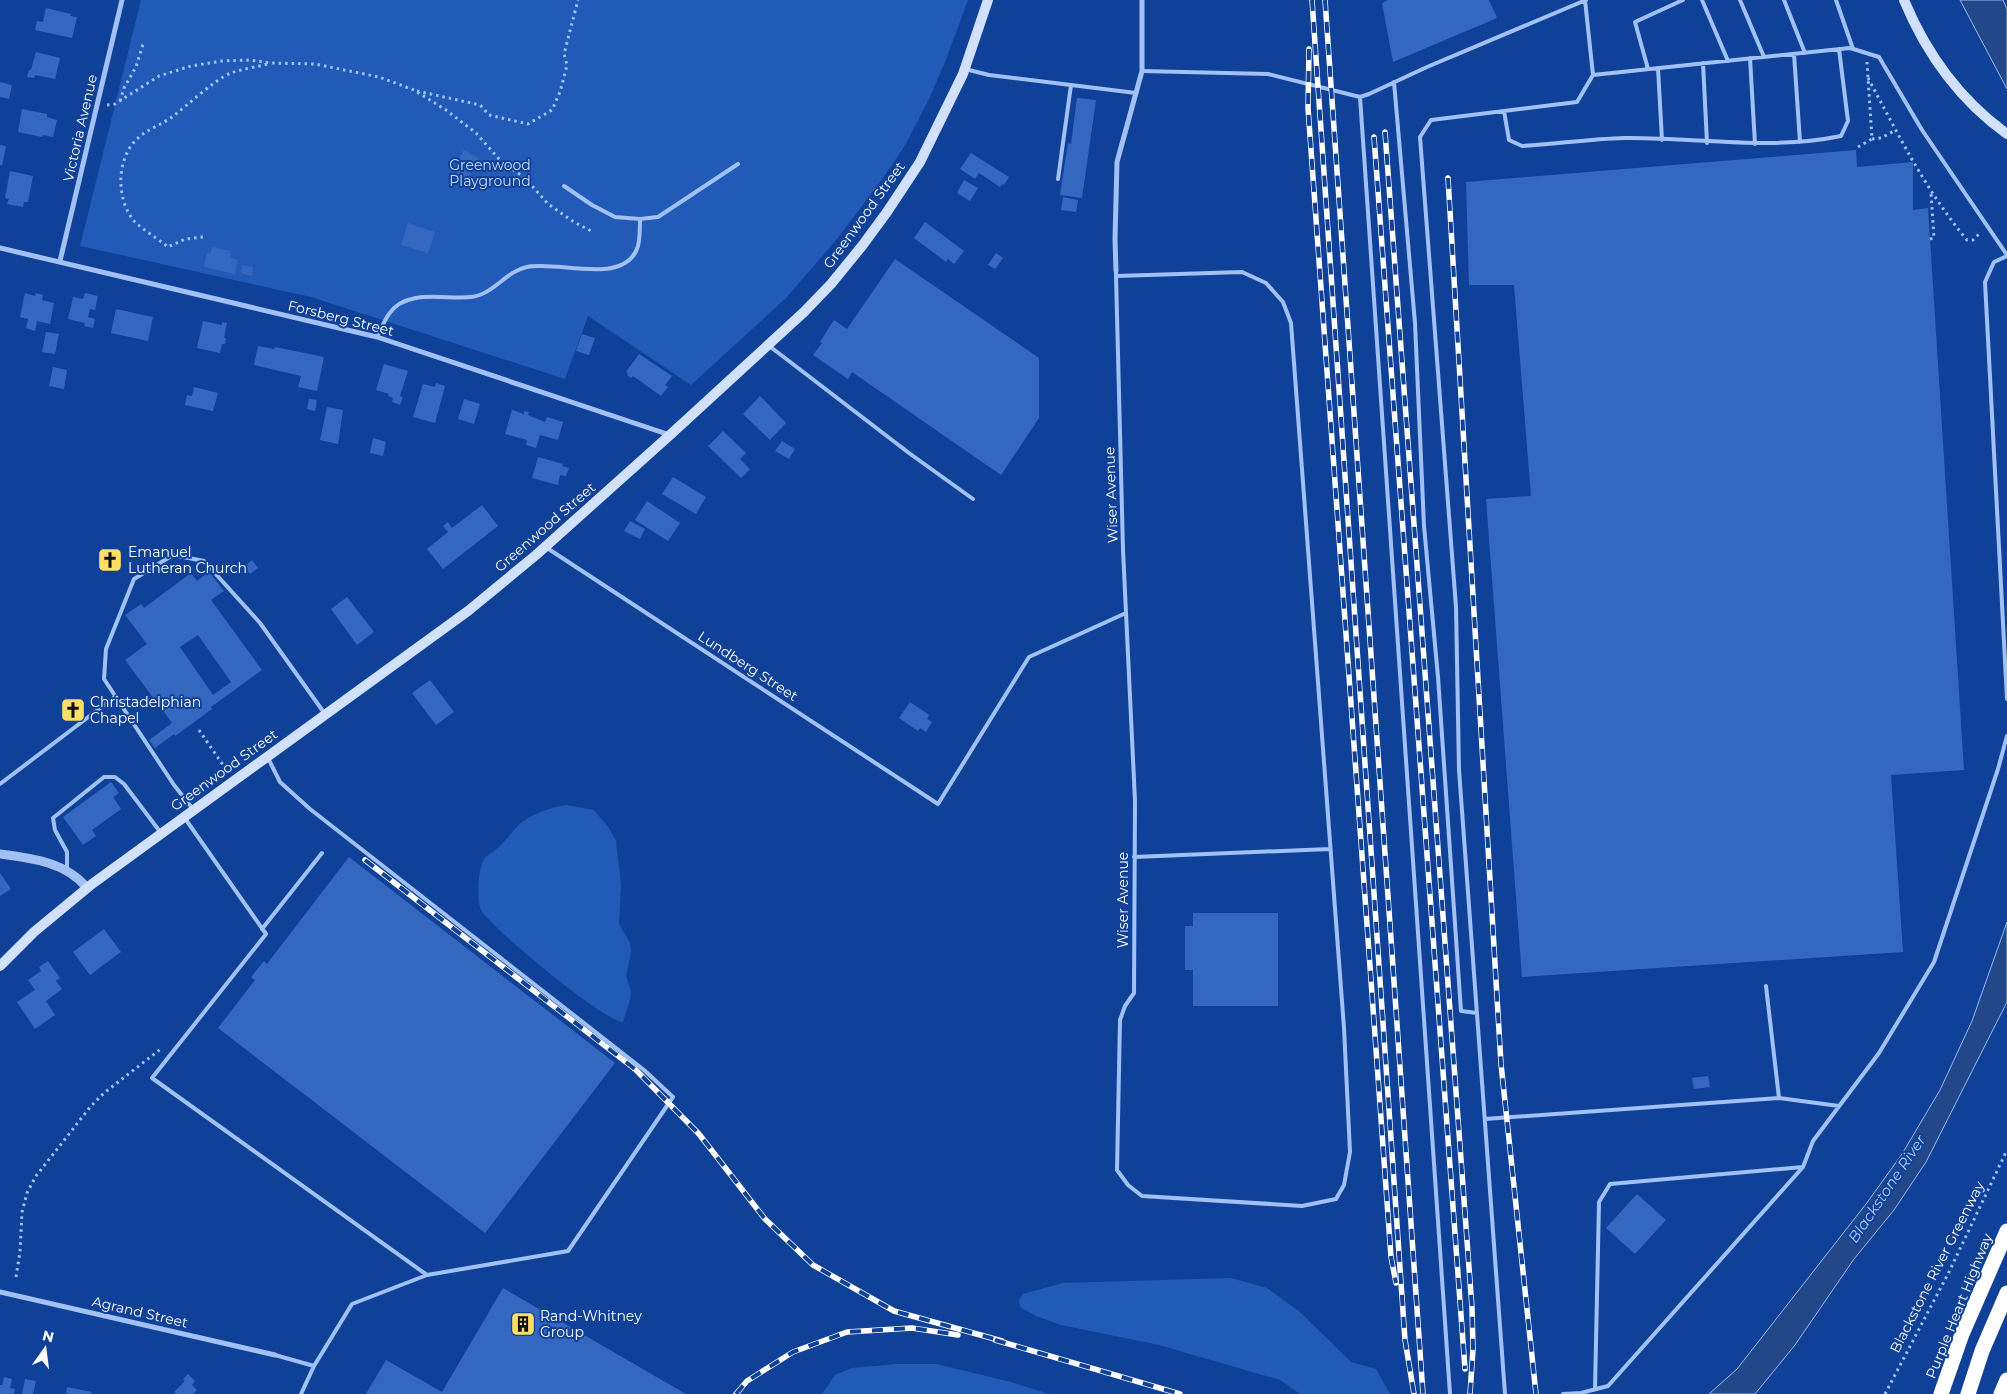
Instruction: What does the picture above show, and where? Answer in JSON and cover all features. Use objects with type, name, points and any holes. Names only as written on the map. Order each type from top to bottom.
[{"type":"highway","name":"Purple Heart Highway","points":[[1941,1394],[1962,1334],[2007,1231]]},
{"type":"highway","points":[[1968,1394],[1982,1352],[2007,1293]]},
{"type":"highway","points":[[2001,1394],[2007,1380]]},
{"type":"main road","name":"Greenwood Street","points":[[0,966],[34,932],[87,888],[183,816],[468,611],[545,546],[670,435],[831,284],[887,212],[920,162],[964,69],[988,0]]},
{"type":"main road","points":[[1904,0],[1926,45],[1942,70],[1960,91],[2007,134]]},
{"type":"street","name":"Victoria Avenue","points":[[60,261],[122,0]]},
{"type":"street","name":"Wiser Avenue","points":[[1116,273],[1117,162],[1142,71],[1142,0]]},
{"type":"street","name":"Forsberg Street","points":[[0,248],[377,337],[670,435]]},
{"type":"street","points":[[0,854],[42,860],[79,878],[87,888]]},
{"type":"street","name":"Agrand Street","points":[[0,1292],[275,1356]]},
{"type":"lane","points":[[1142,71],[1268,74],[1360,96],[1369,94],[1586,0],[1593,75],[1577,102],[1430,120],[1420,137],[1456,607],[1459,770],[1505,1394]]},
{"type":"lane","points":[[1648,69],[1635,22],[1683,0]]},
{"type":"lane","points":[[1702,0],[1728,61]]},
{"type":"lane","points":[[1740,0],[1764,57]]},
{"type":"lane","points":[[1784,0],[1805,53]]},
{"type":"lane","points":[[1836,0],[1853,49]]},
{"type":"lane","points":[[1593,75],[1839,49],[1853,49],[1879,57],[1922,130],[2007,255],[1994,262],[1985,282],[2007,699]]},
{"type":"lane","points":[[1504,111],[1509,140],[1522,146],[1624,138],[1755,144],[1820,140],[1841,136],[1848,121],[1839,49]]},
{"type":"lane","points":[[1794,54],[1800,142]]},
{"type":"lane","points":[[1750,58],[1755,144]]},
{"type":"lane","points":[[1703,63],[1707,142]]},
{"type":"lane","points":[[1658,68],[1662,140]]},
{"type":"lane","points":[[964,69],[990,75],[1136,93]]},
{"type":"lane","points":[[1394,82],[1415,323],[1424,526],[1440,705],[1461,1012],[1477,1014]]},
{"type":"lane","points":[[1058,179],[1071,85]]},
{"type":"lane","points":[[1360,96],[1450,1394]]},
{"type":"lane","points":[[564,186],[592,205],[615,217],[640,219],[658,217],[738,164]]},
{"type":"lane","points":[[377,337],[390,312],[403,303],[423,296],[472,297],[483,294],[508,274],[527,267],[550,265],[597,270],[620,266],[632,258],[638,245],[640,219]]},
{"type":"lane","points":[[1116,273],[1242,272],[1266,283],[1283,302],[1291,323],[1330,849],[1134,857]]},
{"type":"lane","name":"Wiser Avenue","points":[[1116,273],[1126,613],[1135,801],[1134,993],[1125,1006],[1120,1020],[1117,1170],[1128,1185],[1142,1196],[1302,1206],[1336,1199],[1344,1185],[1350,1152],[1344,1028],[1330,849]]},
{"type":"lane","points":[[768,345],[909,453],[973,499]]},
{"type":"lane","name":"Lundberg Street","points":[[545,546],[938,804],[1028,657],[1126,613]]},
{"type":"lane","points":[[193,809],[174,785],[104,678],[106,650],[134,580],[173,555],[204,561],[260,623],[324,714]]},
{"type":"lane","points":[[0,784],[116,696]]},
{"type":"lane","points":[[1563,1394],[1581,1393],[1608,1386],[1803,1168],[1813,1141],[1879,1053],[1934,962],[1998,769],[2007,736]]},
{"type":"lane","points":[[267,756],[280,782],[310,809],[644,1070],[672,1096],[568,1251],[427,1275],[352,1304],[314,1366],[301,1394]]},
{"type":"lane","points":[[67,871],[67,852],[54,830],[53,818],[104,777],[115,776],[124,784],[161,833]]},
{"type":"lane","points":[[183,816],[266,934],[152,1078],[427,1275]]},
{"type":"lane","points":[[262,929],[322,853]]},
{"type":"lane","points":[[1766,986],[1779,1098]]},
{"type":"lane","points":[[1485,1119],[1779,1098],[1839,1106]]},
{"type":"lane","points":[[1595,1389],[1600,1202],[1610,1184],[1803,1168]]},
{"type":"lane","points":[[275,1356],[314,1366]]},
{"type":"path","points":[[97,106],[115,104],[160,76],[191,66],[240,60],[315,64],[347,69],[380,77],[414,90],[480,105],[489,115],[528,124],[552,110],[560,92],[567,66],[564,54],[578,0]]},
{"type":"path","points":[[120,101],[124,88],[136,67],[143,44]]},
{"type":"path","points":[[1867,61],[1872,139]]},
{"type":"path","points":[[203,237],[185,239],[168,247],[134,220],[126,205],[121,188],[122,169],[127,152],[142,136],[171,118],[230,74],[271,63]]},
{"type":"path","points":[[1868,78],[1931,192],[1947,216],[1967,240],[1973,240],[1987,226]]},
{"type":"path","points":[[414,90],[446,110],[476,133],[498,159],[526,179],[548,204],[574,222],[593,232]]},
{"type":"path","points":[[1858,147],[1872,139],[1881,138],[1896,130]]},
{"type":"path","points":[[1930,239],[1934,238],[1931,192]]},
{"type":"path","points":[[200,730],[223,765]]},
{"type":"path","points":[[16,1278],[20,1252],[22,1212],[27,1193],[36,1176],[91,1106],[104,1093],[165,1045]]},
{"type":"path","name":"Blackstone River Greenway","points":[[1885,1394],[1984,1202],[2007,1150]]},
{"type":"green space","name":"Greenwood Playground","points":[[141,0],[968,0],[929,99],[904,147],[883,178],[837,239],[786,298],[691,385],[588,316],[565,379],[311,297],[80,246]]},
{"type":"green space","points":[[566,805],[594,810],[609,828],[616,841],[621,885],[619,924],[630,943],[631,952],[626,976],[631,991],[630,1000],[623,1022],[612,1018],[595,1007],[549,973],[489,920],[479,905],[479,875],[485,858],[498,848],[520,824],[531,816],[545,810]]},
{"type":"green space","points":[[1231,1278],[1267,1288],[1300,1312],[1351,1362],[1376,1369],[1390,1394],[1300,1394],[1280,1380],[1159,1345],[1061,1325],[1036,1316],[1020,1307],[1019,1300],[1023,1294],[1063,1283]]},
{"type":"green space","points":[[896,1364],[936,1364],[1011,1382],[1049,1394],[822,1394],[835,1375],[852,1368]]},
{"type":"water","points":[[1960,0],[2003,0],[2007,9],[2007,89]]},
{"type":"water","name":"Blackstone River","points":[[2007,922],[2007,1002],[1926,1162],[1894,1210],[1854,1259],[1795,1345],[1755,1394],[1709,1394],[1737,1369],[1866,1204],[1902,1154],[1940,1090],[1972,1021]]},
{"type":"building","points":[[1388,0],[1489,0],[1497,18],[1393,62],[1382,3]]},
{"type":"building","points":[[46,8],[77,17],[72,38],[35,30],[37,21],[43,22]]},
{"type":"building","points":[[36,52],[60,58],[55,79],[35,75],[34,78],[27,77]]},
{"type":"building","points":[[0,82],[12,85],[9,99],[0,97]]},
{"type":"building","points":[[1077,98],[1096,100],[1082,198],[1060,195],[1068,143],[1071,144]]},
{"type":"building","points":[[22,109],[47,114],[47,117],[57,120],[53,137],[43,135],[42,137],[18,132]]},
{"type":"building","points":[[0,145],[6,146],[2,166],[0,165]]},
{"type":"building","points":[[464,150],[479,159],[466,180],[452,171]]},
{"type":"building","points":[[1856,150],[1857,167],[1913,162],[1913,210],[1928,208],[1964,770],[1891,775],[1903,952],[1522,977],[1486,499],[1531,496],[1514,285],[1469,285],[1466,182]]},
{"type":"building","points":[[971,153],[1009,177],[1004,185],[1002,184],[1000,187],[979,173],[975,179],[960,169]]},
{"type":"building","points":[[10,171],[33,176],[28,202],[24,202],[23,207],[7,204],[9,199],[5,198]]},
{"type":"building","points":[[964,180],[978,188],[970,201],[957,193]]},
{"type":"building","points":[[1063,197],[1078,200],[1076,212],[1061,210]]},
{"type":"building","points":[[925,222],[964,251],[954,264],[948,259],[946,262],[914,238]]},
{"type":"building","points":[[408,223],[435,232],[428,253],[401,245]]},
{"type":"building","points":[[212,247],[231,251],[230,258],[238,260],[235,274],[204,267],[207,253],[210,254]]},
{"type":"building","points":[[996,253],[1003,258],[995,269],[988,265]]},
{"type":"building","points":[[895,259],[1039,358],[1039,418],[1001,475],[852,372],[848,379],[813,355],[822,343],[820,342],[834,320],[847,329]]},
{"type":"building","points":[[242,265],[253,267],[252,276],[241,273]]},
{"type":"building","points":[[25,293],[35,296],[36,293],[43,295],[42,300],[54,303],[50,324],[37,321],[35,331],[26,328],[28,319],[20,317]]},
{"type":"building","points":[[85,293],[98,296],[95,310],[90,309],[88,317],[95,319],[93,328],[84,326],[85,323],[68,319],[73,297],[83,299]]},
{"type":"building","points":[[116,309],[153,317],[148,341],[111,333]]},
{"type":"building","points":[[203,321],[222,325],[222,322],[227,323],[224,338],[226,338],[225,344],[222,344],[220,353],[197,348]]},
{"type":"building","points":[[46,332],[59,334],[55,354],[42,352]]},
{"type":"building","points":[[582,334],[595,338],[589,355],[576,351]]},
{"type":"building","points":[[258,346],[274,349],[275,347],[324,357],[317,391],[298,387],[301,376],[254,365]]},
{"type":"building","points":[[639,354],[672,376],[665,385],[668,387],[661,396],[633,376],[631,378],[627,375],[628,373],[626,372]]},
{"type":"building","points":[[384,364],[408,371],[400,396],[403,397],[400,405],[392,402],[393,398],[388,396],[389,394],[376,390]]},
{"type":"building","points":[[53,367],[67,370],[64,389],[49,386]]},
{"type":"building","points":[[436,383],[445,386],[435,423],[413,417],[423,384],[435,387]]},
{"type":"building","points":[[194,387],[218,393],[213,411],[185,405],[187,395],[192,396]]},
{"type":"building","points":[[760,396],[786,423],[770,440],[743,414]]},
{"type":"building","points":[[309,399],[317,400],[315,411],[307,409]]},
{"type":"building","points":[[464,399],[480,404],[474,424],[458,419]]},
{"type":"building","points":[[327,407],[343,410],[338,444],[320,440]]},
{"type":"building","points":[[512,410],[524,414],[524,411],[529,412],[528,415],[545,422],[547,417],[563,422],[558,440],[540,435],[536,448],[526,445],[527,440],[505,434]]},
{"type":"building","points":[[723,431],[746,453],[740,459],[750,469],[741,478],[708,446]]},
{"type":"building","points":[[373,438],[386,442],[383,456],[370,453]]},
{"type":"building","points":[[782,441],[795,449],[789,459],[775,451]]},
{"type":"building","points":[[538,457],[563,464],[562,466],[569,468],[566,476],[560,475],[558,485],[532,478]]},
{"type":"building","points":[[673,477],[706,497],[696,514],[662,494]]},
{"type":"building","points":[[647,501],[680,523],[668,541],[635,520]]},
{"type":"building","points":[[482,505],[498,526],[443,569],[427,549],[448,532],[443,526],[448,522],[452,528]]},
{"type":"building","points":[[630,521],[645,529],[640,539],[624,531]]},
{"type":"building","points":[[252,560],[258,568],[250,574],[244,567]]},
{"type":"building","points":[[209,572],[224,591],[211,600],[262,670],[175,736],[174,734],[155,748],[149,740],[172,723],[125,660],[147,644],[125,615],[141,604],[144,608],[191,573],[197,581]],"holes":[[[198,635],[231,682],[213,695],[180,647]]]},
{"type":"building","points":[[347,597],[374,632],[357,645],[331,609]]},
{"type":"building","points":[[430,680],[454,712],[436,725],[412,693]]},
{"type":"building","points":[[910,702],[929,715],[927,719],[932,722],[926,732],[920,728],[918,731],[899,718]]},
{"type":"building","points":[[111,782],[119,793],[113,797],[121,809],[92,830],[96,836],[83,845],[63,817]]},
{"type":"building","points":[[349,857],[615,1063],[485,1233],[218,1028],[255,980],[251,977],[264,961],[267,964]]},
{"type":"building","points":[[0,873],[11,889],[0,896]]},
{"type":"building","points":[[1193,913],[1278,913],[1278,1006],[1193,1006],[1193,970],[1185,970],[1185,926],[1193,926]]},
{"type":"building","points":[[104,929],[121,952],[90,975],[73,952]]},
{"type":"building","points":[[48,961],[60,978],[56,981],[62,989],[46,1001],[55,1015],[35,1029],[17,1002],[35,990],[28,980],[41,971],[39,967]]},
{"type":"building","points":[[1708,1076],[1710,1087],[1694,1089],[1692,1078]]},
{"type":"building","points":[[1637,1194],[1666,1220],[1635,1254],[1606,1228]]},
{"type":"building","name":"Rand-Whitney Group","points":[[503,1288],[686,1394],[366,1394],[386,1360],[442,1392]]},
{"type":"building","points":[[188,1374],[195,1381],[192,1385],[197,1390],[193,1394],[176,1394],[174,1392],[185,1381],[183,1379]]},
{"type":"building","points":[[4,1377],[12,1379],[10,1388],[15,1389],[14,1394],[0,1394],[0,1385],[2,1385]]},
{"type":"building","points":[[25,1379],[36,1381],[33,1394],[22,1394]]},
{"type":"building","points":[[67,1387],[92,1392],[91,1394],[69,1394],[66,1393]]},
{"type":"railway","points":[[1312,0],[1405,1340],[1414,1394]]},
{"type":"railway","points":[[1325,0],[1423,1394]]},
{"type":"railway","points":[[1309,49],[1308,108],[1391,1257],[1396,1283]]},
{"type":"railway","points":[[1385,132],[1472,1308],[1473,1349],[1470,1394]]},
{"type":"railway","points":[[1374,137],[1465,1369]]},
{"type":"railway","points":[[1448,178],[1501,1064],[1536,1394]]},
{"type":"railway","points":[[365,860],[635,1069],[699,1134],[765,1219],[813,1265],[894,1311],[1002,1341]]},
{"type":"railway","points":[[736,1394],[747,1381],[793,1352],[847,1332],[912,1328],[958,1335]]},
{"type":"railway","points":[[995,1340],[1180,1394]]},
{"type":"place","name":"Emanuel Lutheran Church","points":[[110,560]]},
{"type":"place","name":"Christadelphian Chapel","points":[[73,710]]},
{"type":"place","name":"Rand-Whitney Group","points":[[523,1324]]}]
